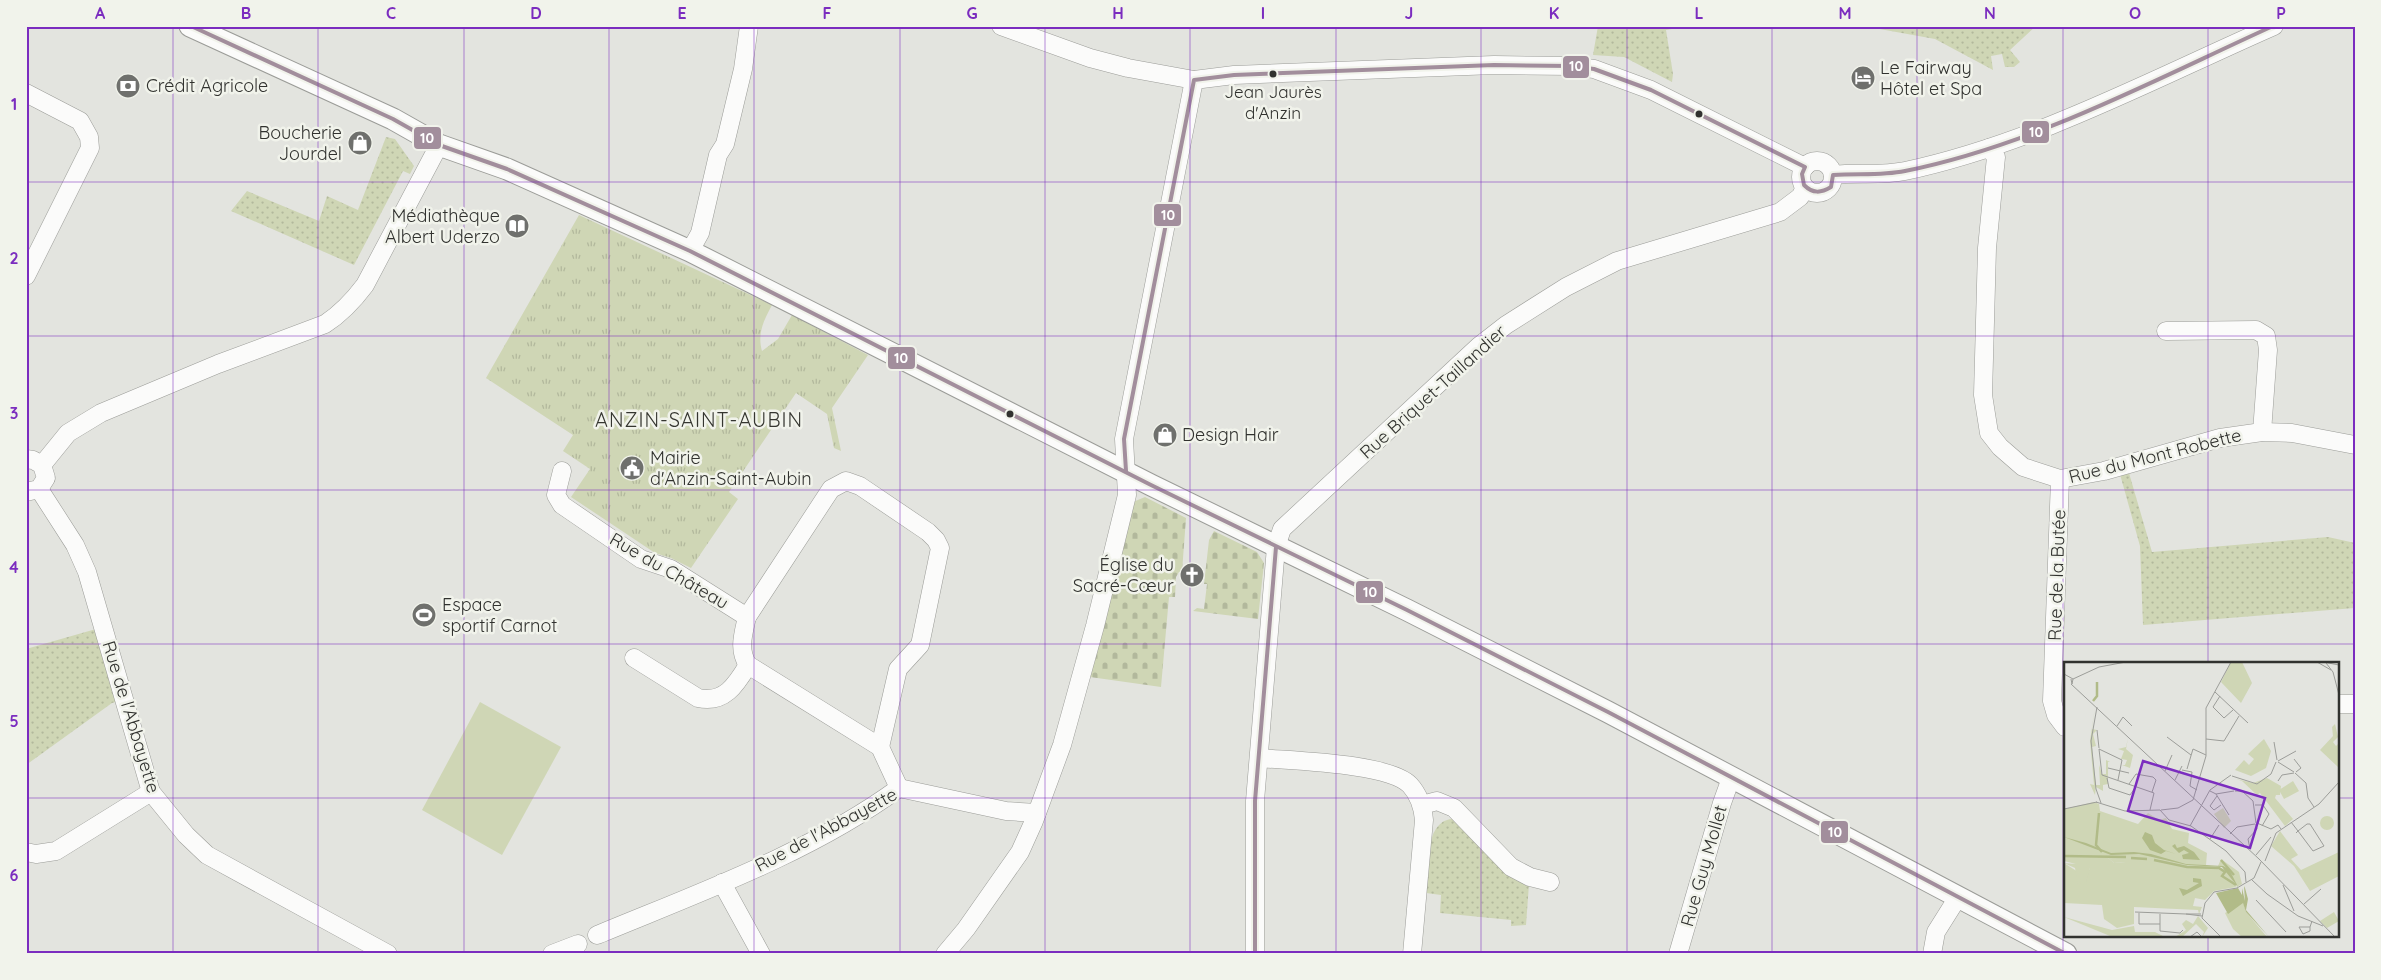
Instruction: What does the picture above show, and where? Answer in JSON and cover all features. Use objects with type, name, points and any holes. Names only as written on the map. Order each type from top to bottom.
[{"type":"main road","points":[[190,26],[393,120],[439,145],[507,169],[690,251],[1276,547],[1407,610],[2066,954]]},
{"type":"street","points":[[690,251],[700,232],[718,155],[725,144],[743,70],[750,26]]},
{"type":"street","points":[[1001,26],[1090,58],[1194,80],[1234,75],[1494,65],[1572,66],[1594,69],[1651,90],[1805,167]]},
{"type":"street","points":[[1833,175],[1904,172],[1989,148],[2079,116],[2274,26]]},
{"type":"street","points":[[945,954],[966,929],[1020,852],[1062,746],[1095,626],[1127,495],[1124,439],[1194,80]]},
{"type":"street","points":[[26,93],[80,121],[89,137],[90,148],[26,276]]},
{"type":"street","points":[[33,491],[46,478],[34,462],[68,433],[100,413],[218,364],[325,324],[339,315],[354,301],[365,285],[439,145]]},
{"type":"street","name":"Rue du Mont Robette","points":[[1989,148],[1996,157],[1987,248],[1982,395],[1989,433],[2000,447],[2023,467],[2060,479],[2104,471],[2220,438],[2262,432],[2315,436],[2355,445]]},
{"type":"street","points":[[1814,161],[1824,162],[1832,170],[1833,175],[1831,186],[1816,194],[1805,188],[1801,178],[1805,167],[1814,161]]},
{"type":"street","name":"Rue Briquet-Taillandier","points":[[1255,954],[1255,801],[1276,547],[1285,525],[1480,346],[1506,325],[1566,287],[1617,262],[1780,212],[1800,197],[1805,188]]},
{"type":"street","points":[[2166,331],[2188,338],[2256,330],[2272,337],[2268,350],[2262,432]]},
{"type":"street","name":"Rue du Château","points":[[562,471],[556,495],[562,505],[641,560],[671,569],[747,618],[742,641],[742,656],[748,666]]},
{"type":"street","name":"Rue de la Butée","points":[[2060,479],[2052,701],[2056,715],[2064,726]]},
{"type":"street","points":[[747,618],[832,489],[846,481],[860,486],[928,532],[936,540],[940,548],[920,645],[898,670],[880,747]]},
{"type":"street","name":"Rue de l'Abbayette","points":[[33,491],[75,545],[87,572],[150,792],[170,817],[207,855],[388,954]]},
{"type":"street","points":[[634,658],[698,698],[708,700],[720,698],[735,687],[748,666],[880,747],[899,788]]},
{"type":"street","points":[[2338,704],[2355,704]]},
{"type":"street","points":[[1260,758],[1374,769],[1396,776],[1410,785],[1422,805],[1424,820],[1412,954]]},
{"type":"street","name":"Rue Guy Mollet","points":[[1678,954],[1722,803],[1732,778]]},
{"type":"street","name":"Rue de l'Abbayette","points":[[597,935],[722,883],[819,838],[871,809],[899,788],[1006,811],[1037,813]]},
{"type":"street","points":[[26,852],[36,854],[56,851],[150,792]]},
{"type":"street","points":[[1422,805],[1437,801],[1454,808],[1510,867],[1530,877],[1550,882]]},
{"type":"street","points":[[722,883],[761,954]]},
{"type":"street","points":[[1932,954],[1936,932],[1958,897]]},
{"type":"street","points":[[552,954],[578,944]]},
{"type":"green space","points":[[1598,26],[1690,26],[1666,30],[1673,74],[1672,82],[1624,57],[1593,55]]},
{"type":"green space","points":[[1863,26],[2036,26],[2010,50],[2020,62],[2014,67],[2005,67],[2002,54],[1991,56],[1993,70],[1935,39]]},
{"type":"green space","points":[[386,137],[395,139],[414,166],[410,174],[403,171],[354,265],[231,211],[247,191],[319,221],[327,196],[358,210]]},
{"type":"green space","points":[[579,215],[772,305],[761,332],[762,351],[778,339],[792,315],[868,355],[832,408],[841,451],[834,448],[827,414],[796,393],[729,492],[738,499],[691,568],[671,558],[655,553],[571,497],[590,469],[563,451],[573,435],[486,378]]},
{"type":"green space","points":[[2118,467],[2129,473],[2152,552],[2328,537],[2355,543],[2355,608],[2143,625],[2140,546]]},
{"type":"green space","points":[[1145,497],[1186,518],[1182,572],[1179,572],[1176,577],[1175,597],[1169,597],[1161,687],[1090,677],[1133,502]]},
{"type":"green space","points":[[1214,531],[1257,552],[1264,563],[1258,619],[1193,611],[1197,608],[1204,609],[1207,584],[1204,584],[1209,540]]},
{"type":"green space","points":[[103,627],[123,700],[112,703],[26,765],[26,649]]},
{"type":"green space","points":[[480,702],[561,747],[502,855],[422,810]]},
{"type":"green space","points":[[1452,819],[1461,823],[1529,884],[1526,925],[1511,926],[1511,920],[1440,913],[1441,895],[1426,893],[1429,848],[1432,837],[1436,828],[1443,822]]},
{"type":"transit line","name":"10","points":[[191,26],[393,119],[439,145],[507,169],[690,251],[1151,485],[1407,610],[1608,712],[2066,954]]},
{"type":"transit line","name":"10","points":[[1126,471],[1124,439],[1194,80],[1234,75],[1494,65],[1572,66],[1594,69],[1651,90],[1805,167],[1802,174],[1804,185],[1817,192],[1831,187],[1833,175],[1905,171],[1953,160],[2047,128],[2138,89],[2273,26]]},
{"type":"transit line","name":"10","points":[[1255,954],[1255,801],[1276,547]]},
{"type":"place","name":"Jean Jaurès d'Anzin","points":[[1273,74]]},
{"type":"place","name":"Le Fairway Hôtel et Spa","points":[[1863,78]]},
{"type":"place","name":"Crédit Agricole","points":[[128,86]]},
{"type":"place","name":"Boucherie Jourdel","points":[[360,143]]},
{"type":"place","name":"Médiathèque Albert Uderzo","points":[[517,226]]},
{"type":"place","name":"Design Hair","points":[[1165,435]]},
{"type":"place","name":"Mairie d'Anzin-Saint-Aubin","points":[[632,468]]},
{"type":"place","name":"Église du Sacré-Cœur","points":[[1192,575]]},
{"type":"place","name":"Espace sportif Carnot","points":[[424,615]]},
{"type":"district","name":"ANZIN-SAINT-AUBIN","points":[[699,420]]}]
